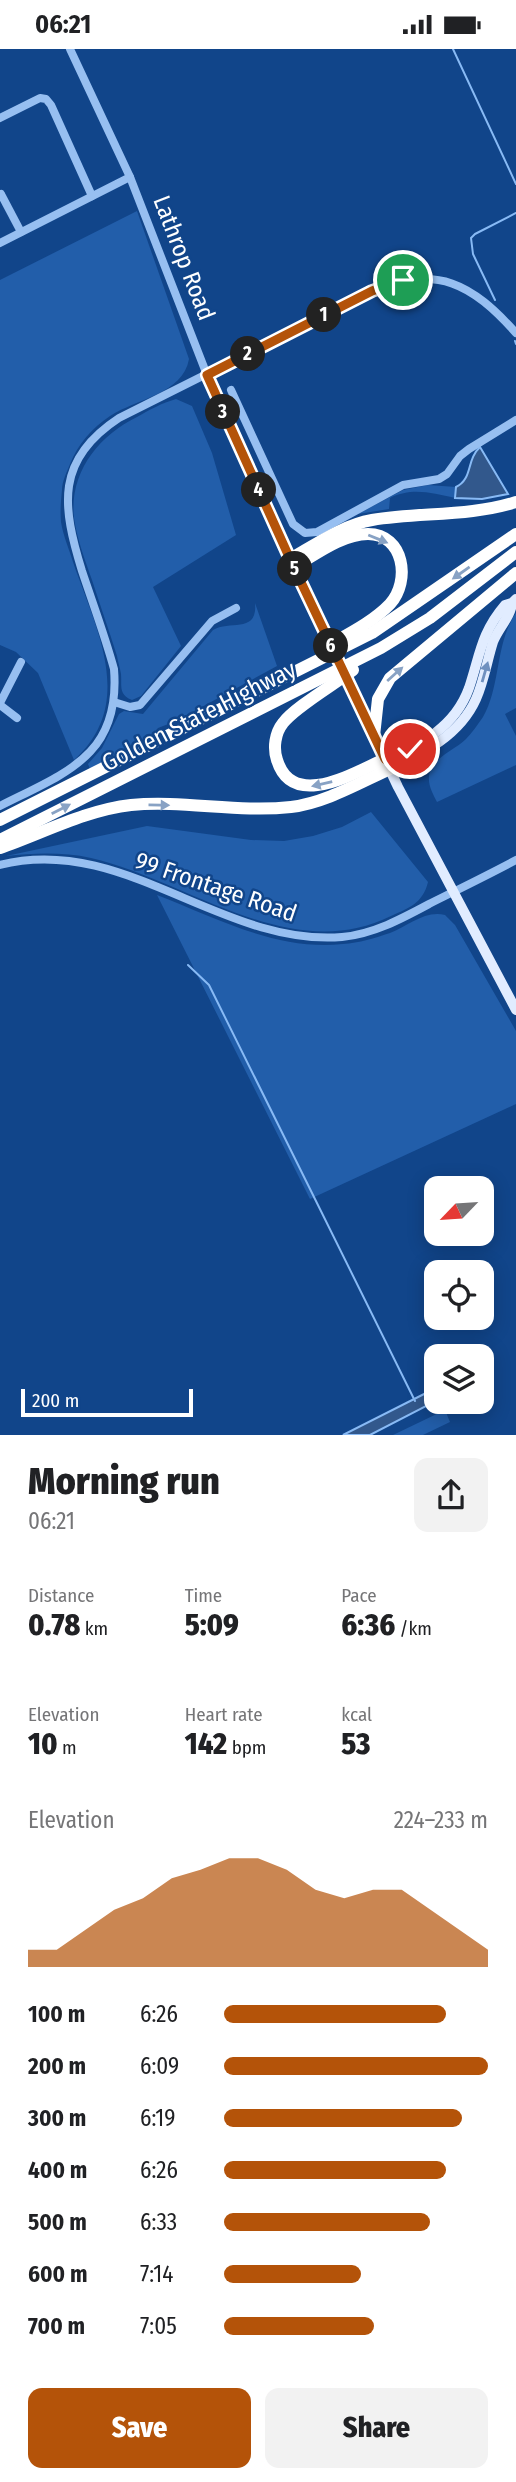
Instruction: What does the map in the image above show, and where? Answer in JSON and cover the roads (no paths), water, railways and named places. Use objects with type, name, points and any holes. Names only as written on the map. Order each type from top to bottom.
[{"type":"highway","points":[[292,563],[346,529],[372,520],[458,514],[516,502]]},
{"type":"highway","points":[[100,769],[315,654],[352,631],[389,605],[399,590],[403,570],[394,548],[379,536],[367,534],[350,538],[292,563]]},
{"type":"highway","name":"Golden State Highway","points":[[0,820],[372,633],[424,600],[516,534]]},
{"type":"highway","name":"Golden State Highway","points":[[0,840],[381,648],[429,618],[516,552]]},
{"type":"highway","points":[[374,736],[378,699],[390,678],[516,573]]},
{"type":"highway","points":[[381,648],[285,720],[277,736],[275,751],[278,764],[286,775],[308,787],[322,786],[387,764]]},
{"type":"highway","points":[[0,848],[93,814],[131,805],[161,804],[238,809],[292,807],[321,800],[387,764]]},
{"type":"main road","name":"Lathrop Road","points":[[292,563],[387,764],[516,1010]]},
{"type":"main road","points":[[387,764],[435,746],[468,713],[479,691],[494,642],[512,610],[514,601]]},
{"type":"street","name":"Lathrop Road","points":[[70,49],[130,177],[207,375],[292,563]]},
{"type":"street","points":[[0,118],[40,98],[46,99],[92,196]]},
{"type":"street","points":[[0,243],[130,177]]},
{"type":"street","points":[[1,194],[21,232]]},
{"type":"street","points":[[0,806],[66,773],[83,761],[97,744],[110,718],[114,702],[114,669],[68,523],[67,504],[70,479],[84,448],[106,426],[388,284],[418,278],[447,281],[475,294],[516,334]]},
{"type":"street","points":[[231,390],[293,524],[302,532],[312,534],[403,485],[439,479],[447,474],[460,456],[469,449],[516,420]]},
{"type":"street","points":[[230,429],[246,422]]},
{"type":"street","points":[[114,702],[130,707],[140,705],[212,621],[236,608]]},
{"type":"street","points":[[17,718],[0,704],[21,662]]},
{"type":"street","name":"99 Frontage Road","points":[[0,865],[42,859],[78,861],[124,874],[275,932],[306,937],[342,937],[364,933],[397,921],[516,860]]},
{"type":"waterway","points":[[453,49],[516,184]]},
{"type":"waterway","points":[[495,300],[473,254],[471,238],[516,213]]},
{"type":"waterway","points":[[188,965],[209,985],[415,1401]]}]
